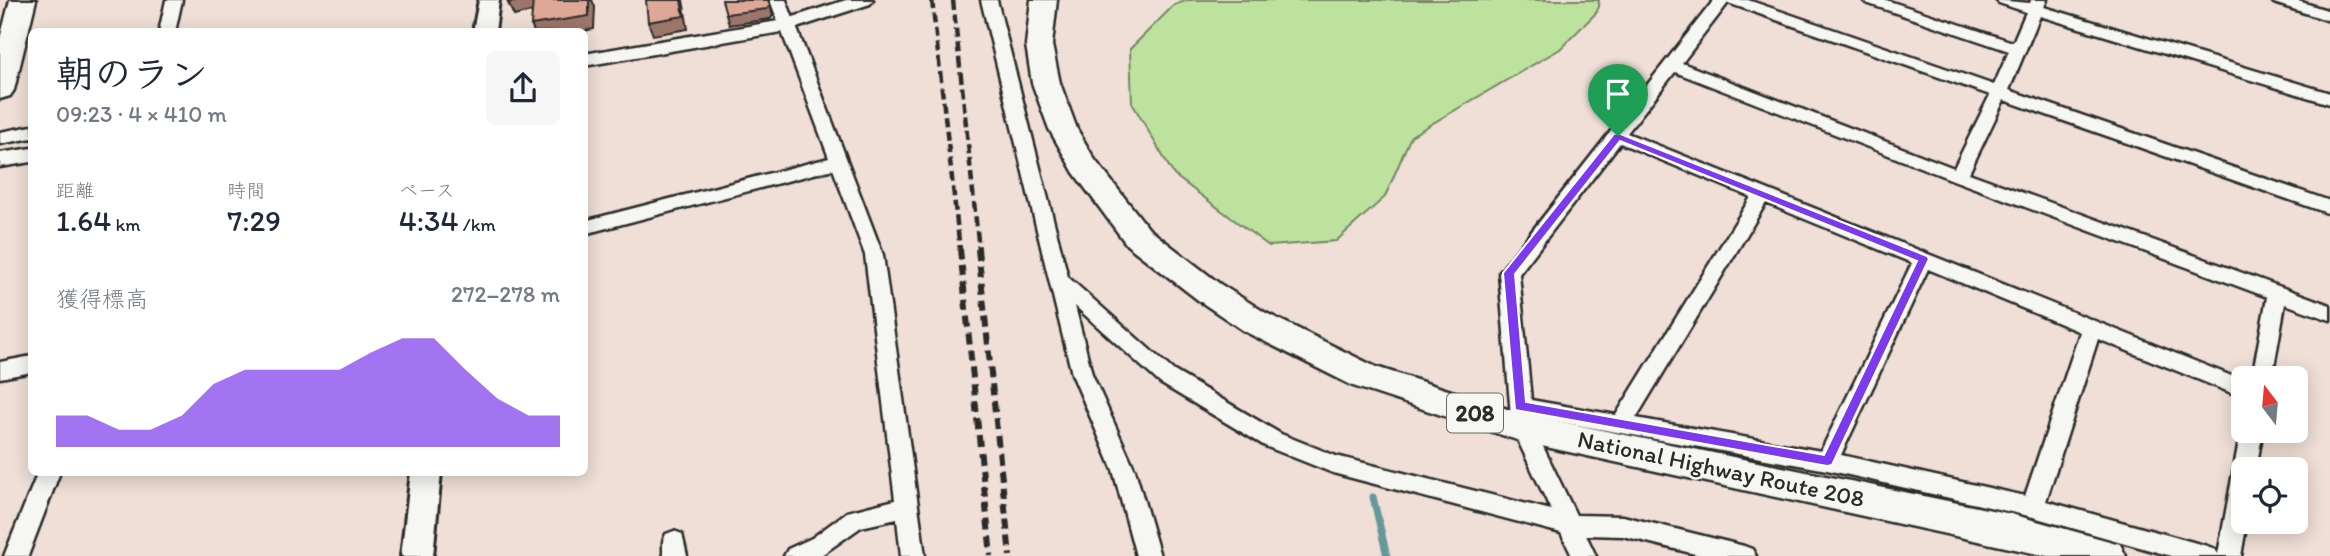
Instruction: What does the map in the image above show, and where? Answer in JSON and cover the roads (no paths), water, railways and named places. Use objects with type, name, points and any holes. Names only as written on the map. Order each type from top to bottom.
[{"type":"highway","points":[[0,90],[23,0]]},
{"type":"highway","name":"National Highway Route 208","points":[[1044,0],[1039,45],[1046,83],[1063,130],[1084,166],[1138,237],[1209,292],[1255,322],[1365,377],[1522,417],[2011,530],[2107,556]]},
{"type":"main road","points":[[485,28],[489,0]]},
{"type":"main road","points":[[417,556],[426,476]]},
{"type":"street","points":[[168,28],[174,0]]},
{"type":"street","points":[[778,0],[874,255],[913,556]]},
{"type":"street","points":[[588,59],[788,25],[864,0]]},
{"type":"street","points":[[989,0],[1082,374],[1124,470],[1148,556]]},
{"type":"street","points":[[1584,556],[1522,417],[1509,273],[1722,0]]},
{"type":"street","points":[[1733,0],[2330,208]]},
{"type":"street","points":[[1871,0],[2018,49]]},
{"type":"street","points":[[2004,0],[2037,5],[2330,99]]},
{"type":"street","points":[[2279,0],[2330,16]]},
{"type":"street","points":[[1959,176],[2000,94],[2037,5]]},
{"type":"street","points":[[1673,65],[1959,176],[2330,313]]},
{"type":"street","points":[[0,138],[28,133]]},
{"type":"street","points":[[1618,136],[2231,385]]},
{"type":"street","points":[[0,160],[28,156]]},
{"type":"street","points":[[588,227],[840,161]]},
{"type":"street","points":[[1621,424],[1762,194]]},
{"type":"street","points":[[1827,461],[1923,259]]},
{"type":"street","points":[[1058,279],[1167,377],[1273,440],[1333,464],[1570,525],[1623,526],[1744,556]]},
{"type":"street","points":[[2264,366],[2277,293]]},
{"type":"street","points":[[2033,507],[2091,328]]},
{"type":"street","points":[[0,370],[28,365]]},
{"type":"street","points":[[1522,417],[1621,424],[1827,461],[2033,507],[2207,556]]},
{"type":"street","points":[[16,556],[47,476]]},
{"type":"street","points":[[796,556],[820,545],[855,519],[908,507]]},
{"type":"street","points":[[2229,556],[2233,534]]},
{"type":"waterway","points":[[1373,497],[1387,556]]},
{"type":"railway","points":[[932,0],[960,250]]},
{"type":"railway","points":[[953,0],[979,250]]},
{"type":"railway","points":[[960,249],[991,556]]},
{"type":"railway","points":[[978,249],[1010,556]]}]
